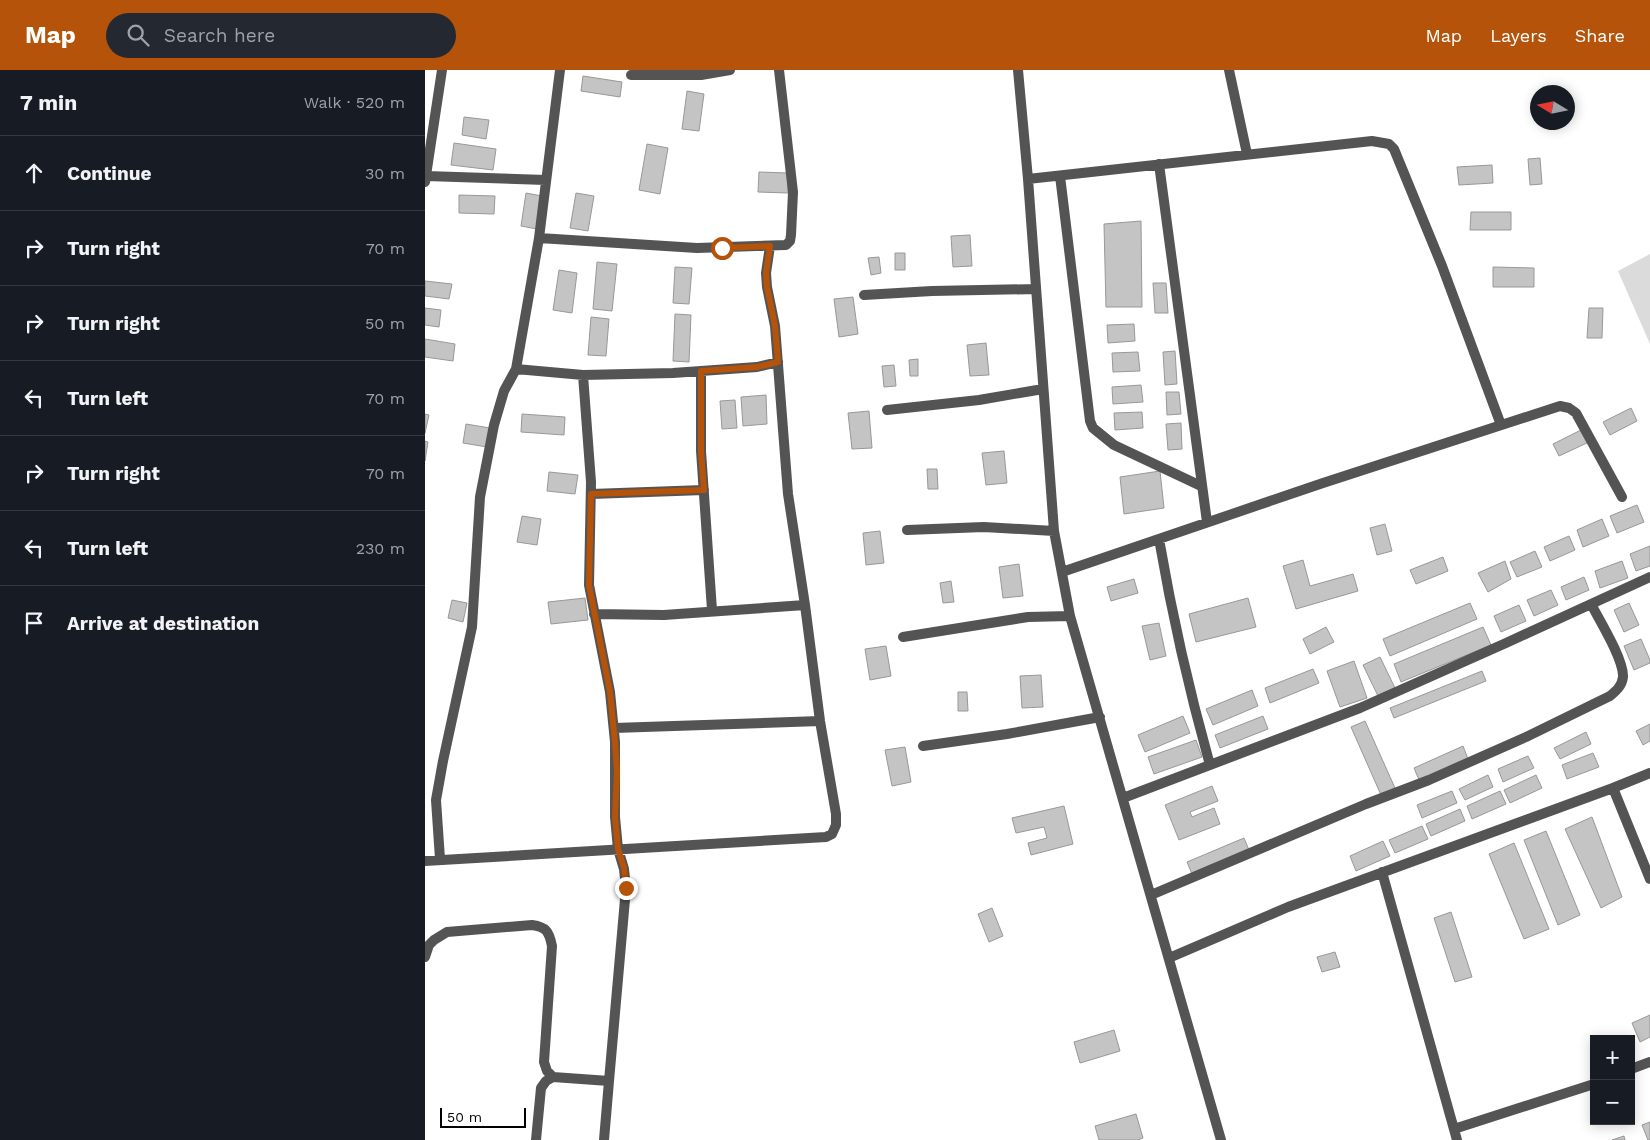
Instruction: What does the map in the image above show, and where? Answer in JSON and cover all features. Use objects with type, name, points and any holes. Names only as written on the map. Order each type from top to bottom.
[{"type":"street","points":[[442,70],[429,126],[425,179],[546,180]]},
{"type":"street","points":[[440,859],[437,800],[443,761],[472,627],[480,497],[494,425],[504,391],[516,369],[539,238],[561,70]]},
{"type":"street","points":[[631,75],[701,75],[730,70]]},
{"type":"street","points":[[539,238],[697,248],[785,245],[791,235],[793,192],[779,70]]},
{"type":"street","points":[[1019,70],[1054,531],[1070,616],[1221,1140]]},
{"type":"street","points":[[1229,70],[1247,154]]},
{"type":"street","points":[[1028,179],[1372,141],[1389,144],[1394,150],[1442,266],[1501,425]]},
{"type":"street","points":[[1159,164],[1207,522]]},
{"type":"street","points":[[1060,176],[1089,412],[1093,428],[1114,445],[1201,486]]},
{"type":"street","points":[[425,861],[826,837],[832,834],[836,824],[836,814],[820,721],[788,494],[775,326],[767,287],[766,273],[770,246]]},
{"type":"street","points":[[864,296],[932,291],[1036,289]]},
{"type":"street","points":[[516,369],[583,375],[673,373],[757,367],[778,362]]},
{"type":"street","points":[[701,371],[701,451],[712,610]]},
{"type":"street","points":[[583,375],[591,494],[589,585],[610,692],[617,772],[615,817],[618,849],[624,868],[626,888],[604,1140]]},
{"type":"street","points":[[887,410],[979,400],[1043,388]]},
{"type":"street","points":[[1062,572],[1207,522],[1560,406],[1569,408],[1576,413],[1622,497]]},
{"type":"street","points":[[591,494],[704,490]]},
{"type":"street","points":[[907,530],[984,527],[1054,531]]},
{"type":"street","points":[[1159,539],[1171,609],[1210,765]]},
{"type":"street","points":[[1123,798],[1360,708],[1650,577]]},
{"type":"street","points":[[1151,895],[1366,804],[1429,780],[1526,737],[1610,696],[1619,688],[1623,677],[1621,664],[1591,604]]},
{"type":"street","points":[[595,614],[664,615],[712,610],[805,605]]},
{"type":"street","points":[[903,636],[1028,617],[1070,616]]},
{"type":"street","points":[[923,746],[1007,734],[1100,717]]},
{"type":"street","points":[[614,728],[820,721]]},
{"type":"street","points":[[1169,958],[1288,907],[1650,773]]},
{"type":"street","points":[[1613,788],[1650,879]]},
{"type":"street","points":[[1381,872],[1457,1140]]},
{"type":"street","points":[[425,957],[429,945],[447,932],[532,924],[543,927],[550,933],[552,946],[544,1062],[547,1071],[553,1077]]},
{"type":"street","points":[[1635,1068],[1650,1062]]},
{"type":"street","points":[[536,1140],[541,1088],[546,1081],[553,1077],[609,1081]]},
{"type":"street","points":[[1454,1129],[1590,1085]]},
{"type":"shaded area","points":[[1650,254],[1650,344],[1618,271]]},
{"type":"building","points":[[583,76],[622,82],[620,97],[581,91]]},
{"type":"building","points":[[687,91],[704,94],[699,131],[682,129]]},
{"type":"building","points":[[464,117],[489,120],[486,139],[462,135]]},
{"type":"building","points":[[454,143],[496,149],[493,170],[451,165]]},
{"type":"building","points":[[647,144],[668,148],[660,194],[639,190]]},
{"type":"building","points":[[1540,158],[1542,184],[1530,185],[1528,159]]},
{"type":"building","points":[[1492,165],[1493,183],[1459,185],[1457,167]]},
{"type":"building","points":[[759,172],[788,173],[788,193],[758,192]]},
{"type":"building","points":[[526,193],[542,196],[537,229],[521,226]]},
{"type":"building","points":[[576,193],[594,196],[588,231],[570,228]]},
{"type":"building","points":[[459,195],[495,196],[494,214],[459,213]]},
{"type":"building","points":[[1471,212],[1511,212],[1511,230],[1470,230]]},
{"type":"building","points":[[1141,221],[1142,307],[1106,307],[1104,224]]},
{"type":"building","points":[[970,235],[972,266],[953,267],[951,236]]},
{"type":"building","points":[[895,253],[905,253],[905,270],[895,270]]},
{"type":"building","points":[[879,257],[881,273],[871,275],[868,258]]},
{"type":"building","points":[[597,262],[617,264],[612,311],[593,309]]},
{"type":"building","points":[[675,267],[692,268],[689,304],[673,303]]},
{"type":"building","points":[[1493,267],[1534,268],[1534,287],[1493,287]]},
{"type":"building","points":[[559,270],[577,273],[572,313],[553,310]]},
{"type":"building","points":[[425,281],[452,284],[449,299],[425,296]]},
{"type":"building","points":[[1153,283],[1166,283],[1168,313],[1155,313]]},
{"type":"building","points":[[853,297],[858,334],[839,337],[834,299]]},
{"type":"building","points":[[425,308],[441,310],[439,327],[425,325]]},
{"type":"building","points":[[1589,308],[1603,308],[1602,338],[1587,338]]},
{"type":"building","points":[[675,314],[691,315],[689,362],[673,361]]},
{"type":"building","points":[[591,317],[609,319],[606,356],[588,355]]},
{"type":"building","points":[[1134,324],[1135,341],[1108,343],[1107,325]]},
{"type":"building","points":[[425,339],[455,344],[453,361],[425,357]]},
{"type":"building","points":[[986,343],[989,375],[970,376],[967,345]]},
{"type":"building","points":[[1175,351],[1177,384],[1165,385],[1163,352]]},
{"type":"building","points":[[1138,352],[1140,371],[1113,372],[1112,353]]},
{"type":"building","points":[[918,359],[918,376],[910,376],[909,360]]},
{"type":"building","points":[[894,365],[896,386],[884,387],[882,366]]},
{"type":"building","points":[[1141,385],[1143,402],[1113,404],[1112,387]]},
{"type":"building","points":[[1166,392],[1179,392],[1181,414],[1167,415]]},
{"type":"building","points":[[766,395],[767,424],[743,426],[741,397]]},
{"type":"building","points":[[735,400],[737,428],[722,429],[720,401]]},
{"type":"building","points":[[1631,408],[1637,421],[1610,435],[1603,422]]},
{"type":"building","points":[[869,411],[872,448],[852,449],[848,413]]},
{"type":"building","points":[[1142,412],[1143,428],[1115,430],[1114,413]]},
{"type":"building","points":[[425,414],[429,415],[425,433]]},
{"type":"building","points":[[522,414],[565,417],[564,435],[521,432]]},
{"type":"building","points":[[1181,423],[1182,449],[1168,450],[1166,424]]},
{"type":"building","points":[[466,424],[490,428],[487,447],[463,443]]},
{"type":"building","points":[[1583,429],[1589,442],[1559,456],[1553,444]]},
{"type":"building","points":[[425,441],[428,442],[425,461]]},
{"type":"building","points":[[1004,451],[1007,483],[986,485],[982,453]]},
{"type":"building","points":[[927,469],[937,469],[938,489],[928,489]]},
{"type":"building","points":[[1160,471],[1164,508],[1124,514],[1120,477]]},
{"type":"building","points":[[549,472],[578,475],[575,494],[547,491]]},
{"type":"building","points":[[1637,505],[1644,522],[1617,533],[1610,516]]},
{"type":"building","points":[[522,516],[541,519],[537,545],[517,542]]},
{"type":"building","points":[[1602,519],[1609,536],[1583,547],[1577,530]]},
{"type":"building","points":[[1385,524],[1392,551],[1377,555],[1370,528]]},
{"type":"building","points":[[880,531],[884,563],[866,565],[863,533]]},
{"type":"building","points":[[1569,536],[1575,550],[1550,561],[1544,547]]},
{"type":"building","points":[[1650,546],[1650,566],[1636,571],[1630,554]]},
{"type":"building","points":[[1535,551],[1542,567],[1517,577],[1510,562]]},
{"type":"building","points":[[1443,557],[1448,571],[1416,584],[1410,570]]},
{"type":"building","points":[[1303,560],[1310,586],[1353,574],[1358,591],[1296,609],[1283,566]]},
{"type":"building","points":[[1505,561],[1511,579],[1488,592],[1478,573]]},
{"type":"building","points":[[1622,561],[1628,578],[1600,588],[1595,571]]},
{"type":"building","points":[[1019,564],[1023,596],[1003,598],[999,567]]},
{"type":"building","points":[[1584,577],[1589,590],[1566,600],[1561,587]]},
{"type":"building","points":[[1134,579],[1138,593],[1111,601],[1107,587]]},
{"type":"building","points":[[951,581],[954,602],[943,603],[940,583]]},
{"type":"building","points":[[1551,590],[1558,605],[1534,616],[1527,600]]},
{"type":"building","points":[[585,598],[588,620],[551,624],[548,602]]},
{"type":"building","points":[[1248,598],[1256,627],[1196,642],[1189,614]]},
{"type":"building","points":[[452,600],[467,603],[463,622],[448,618]]},
{"type":"building","points":[[1470,603],[1477,619],[1390,656],[1383,639]]},
{"type":"building","points":[[1629,603],[1639,625],[1624,632],[1614,610]]},
{"type":"building","points":[[1519,605],[1526,621],[1501,632],[1494,616]]},
{"type":"building","points":[[1159,623],[1166,656],[1150,660],[1142,626]]},
{"type":"building","points":[[1326,627],[1334,642],[1310,654],[1303,639]]},
{"type":"building","points":[[1483,627],[1491,645],[1401,682],[1394,664]]},
{"type":"building","points":[[1641,639],[1650,663],[1634,670],[1624,646]]},
{"type":"building","points":[[886,646],[891,676],[870,680],[865,649]]},
{"type":"building","points":[[1380,657],[1395,688],[1378,696],[1363,665]]},
{"type":"building","points":[[1354,661],[1367,698],[1340,707],[1327,671]]},
{"type":"building","points":[[1313,669],[1319,683],[1270,703],[1265,688]]},
{"type":"building","points":[[1482,671],[1486,681],[1394,718],[1390,708]]},
{"type":"building","points":[[1041,675],[1043,707],[1022,708],[1020,676]]},
{"type":"building","points":[[1252,690],[1258,706],[1213,725],[1206,709]]},
{"type":"building","points":[[958,692],[967,692],[968,711],[958,711]]},
{"type":"building","points":[[1183,716],[1190,733],[1145,752],[1138,735]]},
{"type":"building","points":[[1263,716],[1268,729],[1220,748],[1215,735]]},
{"type":"building","points":[[1365,721],[1395,788],[1381,795],[1351,727]]},
{"type":"building","points":[[1650,724],[1650,741],[1643,745],[1636,731]]},
{"type":"building","points":[[1586,732],[1591,744],[1560,759],[1554,748]]},
{"type":"building","points":[[1196,740],[1202,757],[1154,774],[1148,757]]},
{"type":"building","points":[[1463,746],[1468,759],[1419,780],[1414,768]]},
{"type":"building","points":[[905,747],[911,782],[892,786],[885,750]]},
{"type":"building","points":[[1593,753],[1599,767],[1567,779],[1562,765]]},
{"type":"building","points":[[1528,756],[1534,768],[1503,782],[1498,769]]},
{"type":"building","points":[[1488,775],[1493,787],[1465,800],[1459,789]]},
{"type":"building","points":[[1536,775],[1542,788],[1510,803],[1504,790]]},
{"type":"building","points":[[1212,786],[1218,801],[1190,812],[1192,817],[1214,808],[1220,824],[1179,840],[1165,805]]},
{"type":"building","points":[[1452,791],[1457,803],[1422,818],[1417,805]]},
{"type":"building","points":[[1500,791],[1506,804],[1472,819],[1467,806]]},
{"type":"building","points":[[1064,806],[1073,844],[1031,855],[1028,843],[1047,838],[1044,827],[1016,833],[1012,818]]},
{"type":"building","points":[[1460,809],[1465,821],[1431,836],[1426,824]]},
{"type":"building","points":[[1592,817],[1622,897],[1601,908],[1565,829]]},
{"type":"building","points":[[1422,826],[1428,839],[1395,853],[1389,840]]},
{"type":"building","points":[[1546,831],[1580,915],[1558,925],[1524,840]]},
{"type":"building","points":[[1244,838],[1249,850],[1192,874],[1187,862]]},
{"type":"building","points":[[1383,841],[1390,856],[1356,871],[1350,856]]},
{"type":"building","points":[[1514,843],[1549,929],[1524,939],[1489,854]]},
{"type":"building","points":[[992,908],[1003,936],[989,942],[978,914]]},
{"type":"building","points":[[1451,912],[1472,977],[1455,982],[1434,918]]},
{"type":"building","points":[[1335,952],[1340,967],[1322,972],[1317,957]]},
{"type":"building","points":[[1650,1015],[1650,1037],[1640,1042],[1632,1023]]},
{"type":"building","points":[[1114,1030],[1120,1051],[1080,1063],[1074,1042]]},
{"type":"building","points":[[1136,1114],[1143,1138],[1138,1140],[1099,1140],[1095,1126]]},
{"type":"building","points":[[1650,1122],[1650,1140],[1648,1140],[1642,1125]]},
{"type":"building","points":[[1624,1136],[1625,1140],[1612,1140]]},
{"type":"route","points":[[626,888],[624,868],[618,849],[615,817],[617,772],[610,692],[589,585],[591,494],[704,490],[701,451],[701,371],[757,367],[778,362],[775,326],[766,273],[770,246],[722,248]]}]
